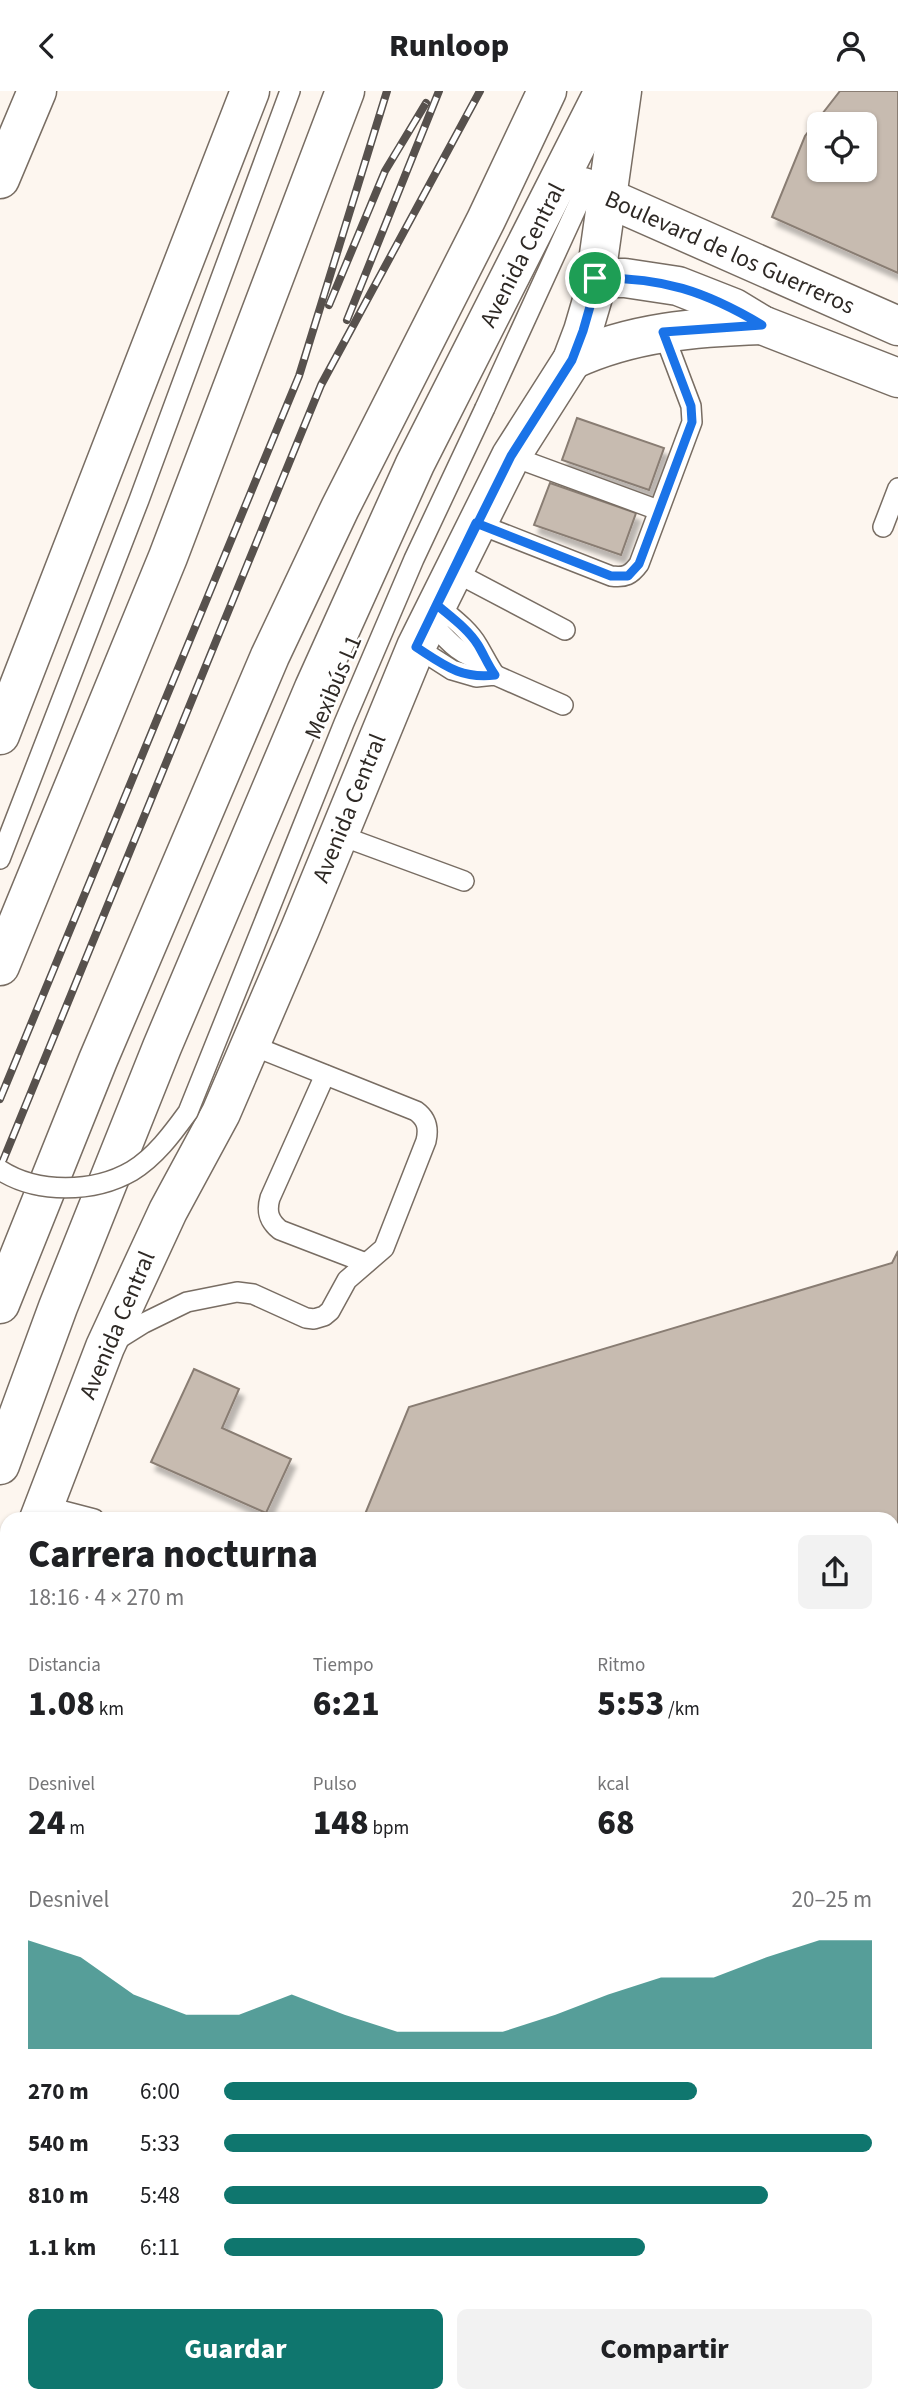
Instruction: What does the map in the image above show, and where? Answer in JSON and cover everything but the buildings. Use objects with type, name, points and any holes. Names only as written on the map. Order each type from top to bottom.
[{"type":"main road","points":[[0,180],[37,91]]},
{"type":"main road","points":[[0,735],[8,692],[250,91]]},
{"type":"main road","points":[[0,966],[168,557],[345,91]]},
{"type":"main road","name":"Avenida Central","points":[[0,1304],[97,1060],[270,656],[340,508],[486,220],[547,91]]},
{"type":"main road","name":"Avenida Central","points":[[0,1465],[58,1307],[162,1047],[314,688],[415,464],[584,188],[614,103]]},
{"type":"main road","name":"Avenida Central","points":[[41,1512],[105,1347],[142,1263],[221,1113],[427,624],[511,456],[572,360],[593,296],[595,278],[584,188],[614,103]]},
{"type":"main road","name":"Boulevard de los Guerreros","points":[[584,188],[898,326]]},
{"type":"main road","name":"Boulevard de los Guerreros","points":[[595,278],[625,278],[678,286],[734,309],[762,325],[894,364]]},
{"type":"main road","points":[[572,360],[598,348],[663,332],[762,325]]},
{"type":"lane","points":[[0,859],[143,487],[290,91]]},
{"type":"lane","points":[[614,103],[637,91]]},
{"type":"lane","name":"Mexibús L1","points":[[0,1170],[46,1187],[87,1186],[111,1180],[131,1171],[155,1154],[188,1112],[344,723],[414,559],[584,188]]},
{"type":"lane","points":[[476,523],[611,576],[628,576],[639,564],[692,422],[691,406],[663,332]]},
{"type":"lane","points":[[511,456],[658,510]]},
{"type":"lane","points":[[883,527],[898,488]]},
{"type":"lane","points":[[453,571],[565,630]]},
{"type":"lane","points":[[427,624],[452,670],[476,677],[489,668]]},
{"type":"lane","points":[[427,624],[458,651],[563,705]]},
{"type":"lane","points":[[339,835],[464,881]]},
{"type":"lane","points":[[105,1347],[175,1307],[195,1300],[237,1292],[253,1294],[306,1318],[324,1316],[335,1304],[347,1280],[384,1248],[426,1141],[427,1124],[424,1117],[416,1111],[251,1045]]},
{"type":"lane","points":[[325,1075],[270,1198],[267,1207],[269,1217],[273,1225],[280,1230],[366,1263]]},
{"type":"railway","points":[[0,1099],[299,376],[387,91]]},
{"type":"railway","points":[[347,320],[439,91]]},
{"type":"railway","points":[[0,1168],[321,385],[480,91]]},
{"type":"railway","points":[[329,305],[385,171],[426,103]]},
{"type":"route","points":[[595,278],[593,296],[572,360],[511,456],[476,523],[437,605],[463,627],[477,644],[495,675],[476,677],[452,670],[416,647],[476,523],[611,576],[628,576],[639,564],[692,422],[691,406],[663,332],[762,325],[734,309],[678,286],[657,281],[595,278]]}]
